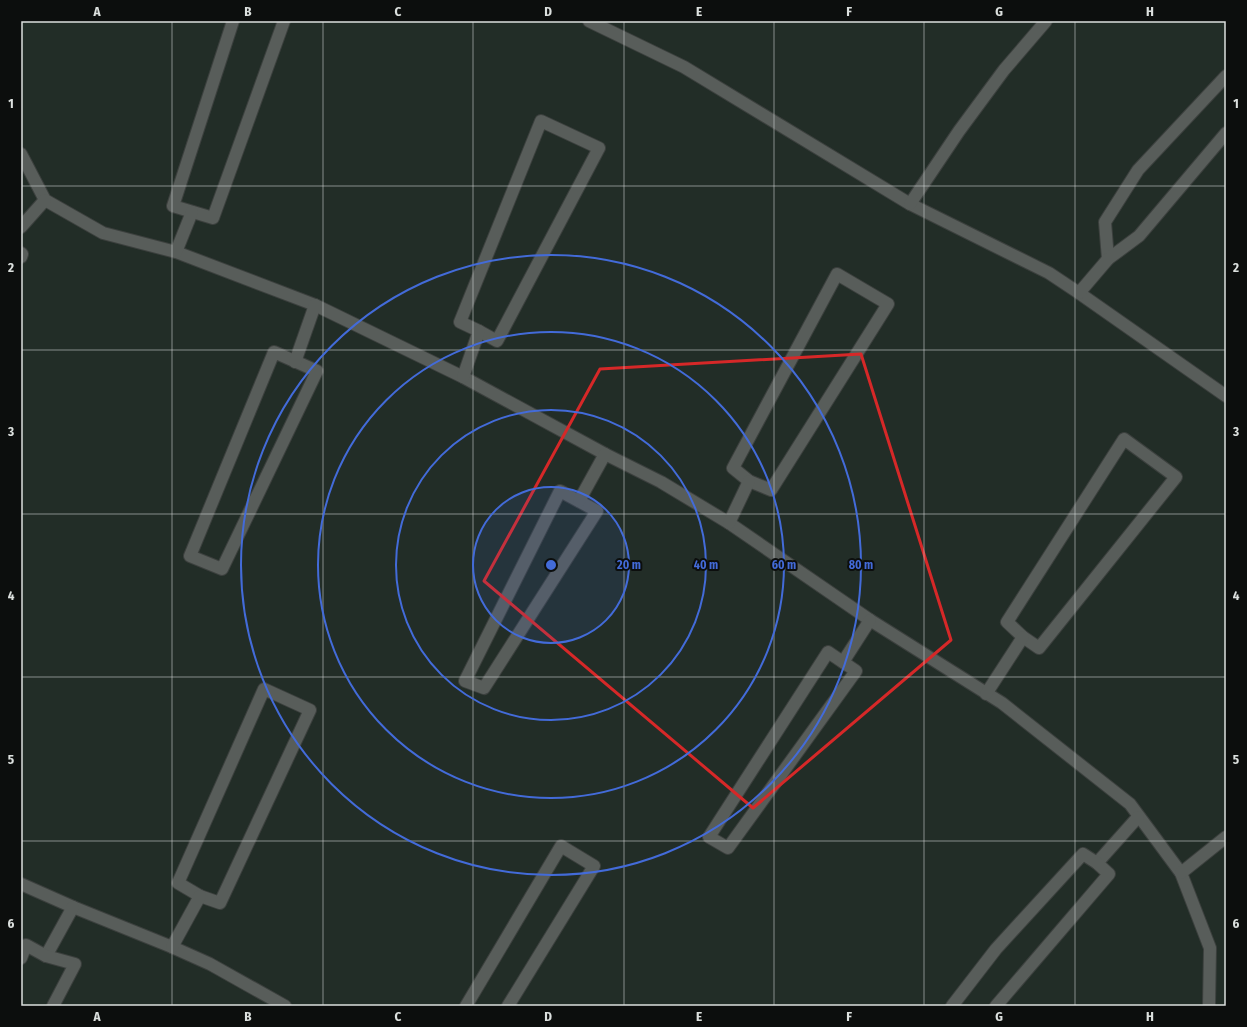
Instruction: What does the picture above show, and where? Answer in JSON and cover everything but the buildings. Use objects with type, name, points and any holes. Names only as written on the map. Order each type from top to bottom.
[{"type":"street","points":[[233,21],[173,206],[213,218],[284,21]]},
{"type":"street","points":[[589,21],[684,67],[910,204],[1049,273],[1226,396]]},
{"type":"street","points":[[910,204],[959,130],[1000,76],[1046,21]]},
{"type":"street","points":[[1108,259],[1105,222],[1138,170],[1226,76]]},
{"type":"street","points":[[541,122],[599,148],[497,341],[479,331],[460,322],[541,122]]},
{"type":"street","points":[[1079,293],[1108,259],[1139,236],[1226,133]]},
{"type":"street","points":[[21,154],[45,200],[103,233],[176,252],[315,305],[463,376],[605,454],[661,482],[729,523],[870,620],[1002,703],[1130,804],[1181,874],[1210,948],[1209,1006]]},
{"type":"street","points":[[21,227],[45,200]]},
{"type":"street","points":[[176,252],[192,212]]},
{"type":"street","points":[[21,253],[21,257]]},
{"type":"street","points":[[837,274],[888,304],[771,490],[749,481],[734,468],[837,274]]},
{"type":"street","points":[[295,362],[315,305]]},
{"type":"street","points":[[463,376],[479,331]]},
{"type":"street","points":[[274,352],[295,362],[316,371],[222,570],[190,556],[274,352]]},
{"type":"street","points":[[1124,439],[1176,477],[1040,648],[1023,637],[1007,622],[1124,439]]},
{"type":"street","points":[[579,501],[605,454]]},
{"type":"street","points":[[729,523],[749,481]]},
{"type":"street","points":[[560,490],[579,501],[597,511],[484,688],[465,680],[560,490]]},
{"type":"street","points":[[843,662],[870,620]]},
{"type":"street","points":[[986,694],[1023,637]]},
{"type":"street","points":[[828,652],[843,662],[856,671],[728,848],[709,836],[828,652]]},
{"type":"street","points":[[264,689],[310,710],[220,902],[200,896],[178,883],[264,689]]},
{"type":"street","points":[[1097,863],[1138,817]]},
{"type":"street","points":[[1181,874],[1226,837]]},
{"type":"street","points":[[466,1006],[560,846],[594,866],[508,1006]]},
{"type":"street","points":[[952,1006],[996,949],[1083,854],[1097,863],[1109,874],[996,1006]]},
{"type":"street","points":[[21,884],[210,964],[284,1006]]},
{"type":"street","points":[[172,947],[200,896]]},
{"type":"street","points":[[46,956],[73,907]]},
{"type":"street","points":[[21,958],[26,945],[46,956],[75,964],[53,1006]]},
{"type":"highlighted area","points":[[861,354],[951,640],[753,808],[484,581],[600,369]]},
{"type":"shaded area","points":[[21,21],[1226,21],[1226,1006],[21,1006]]}]
